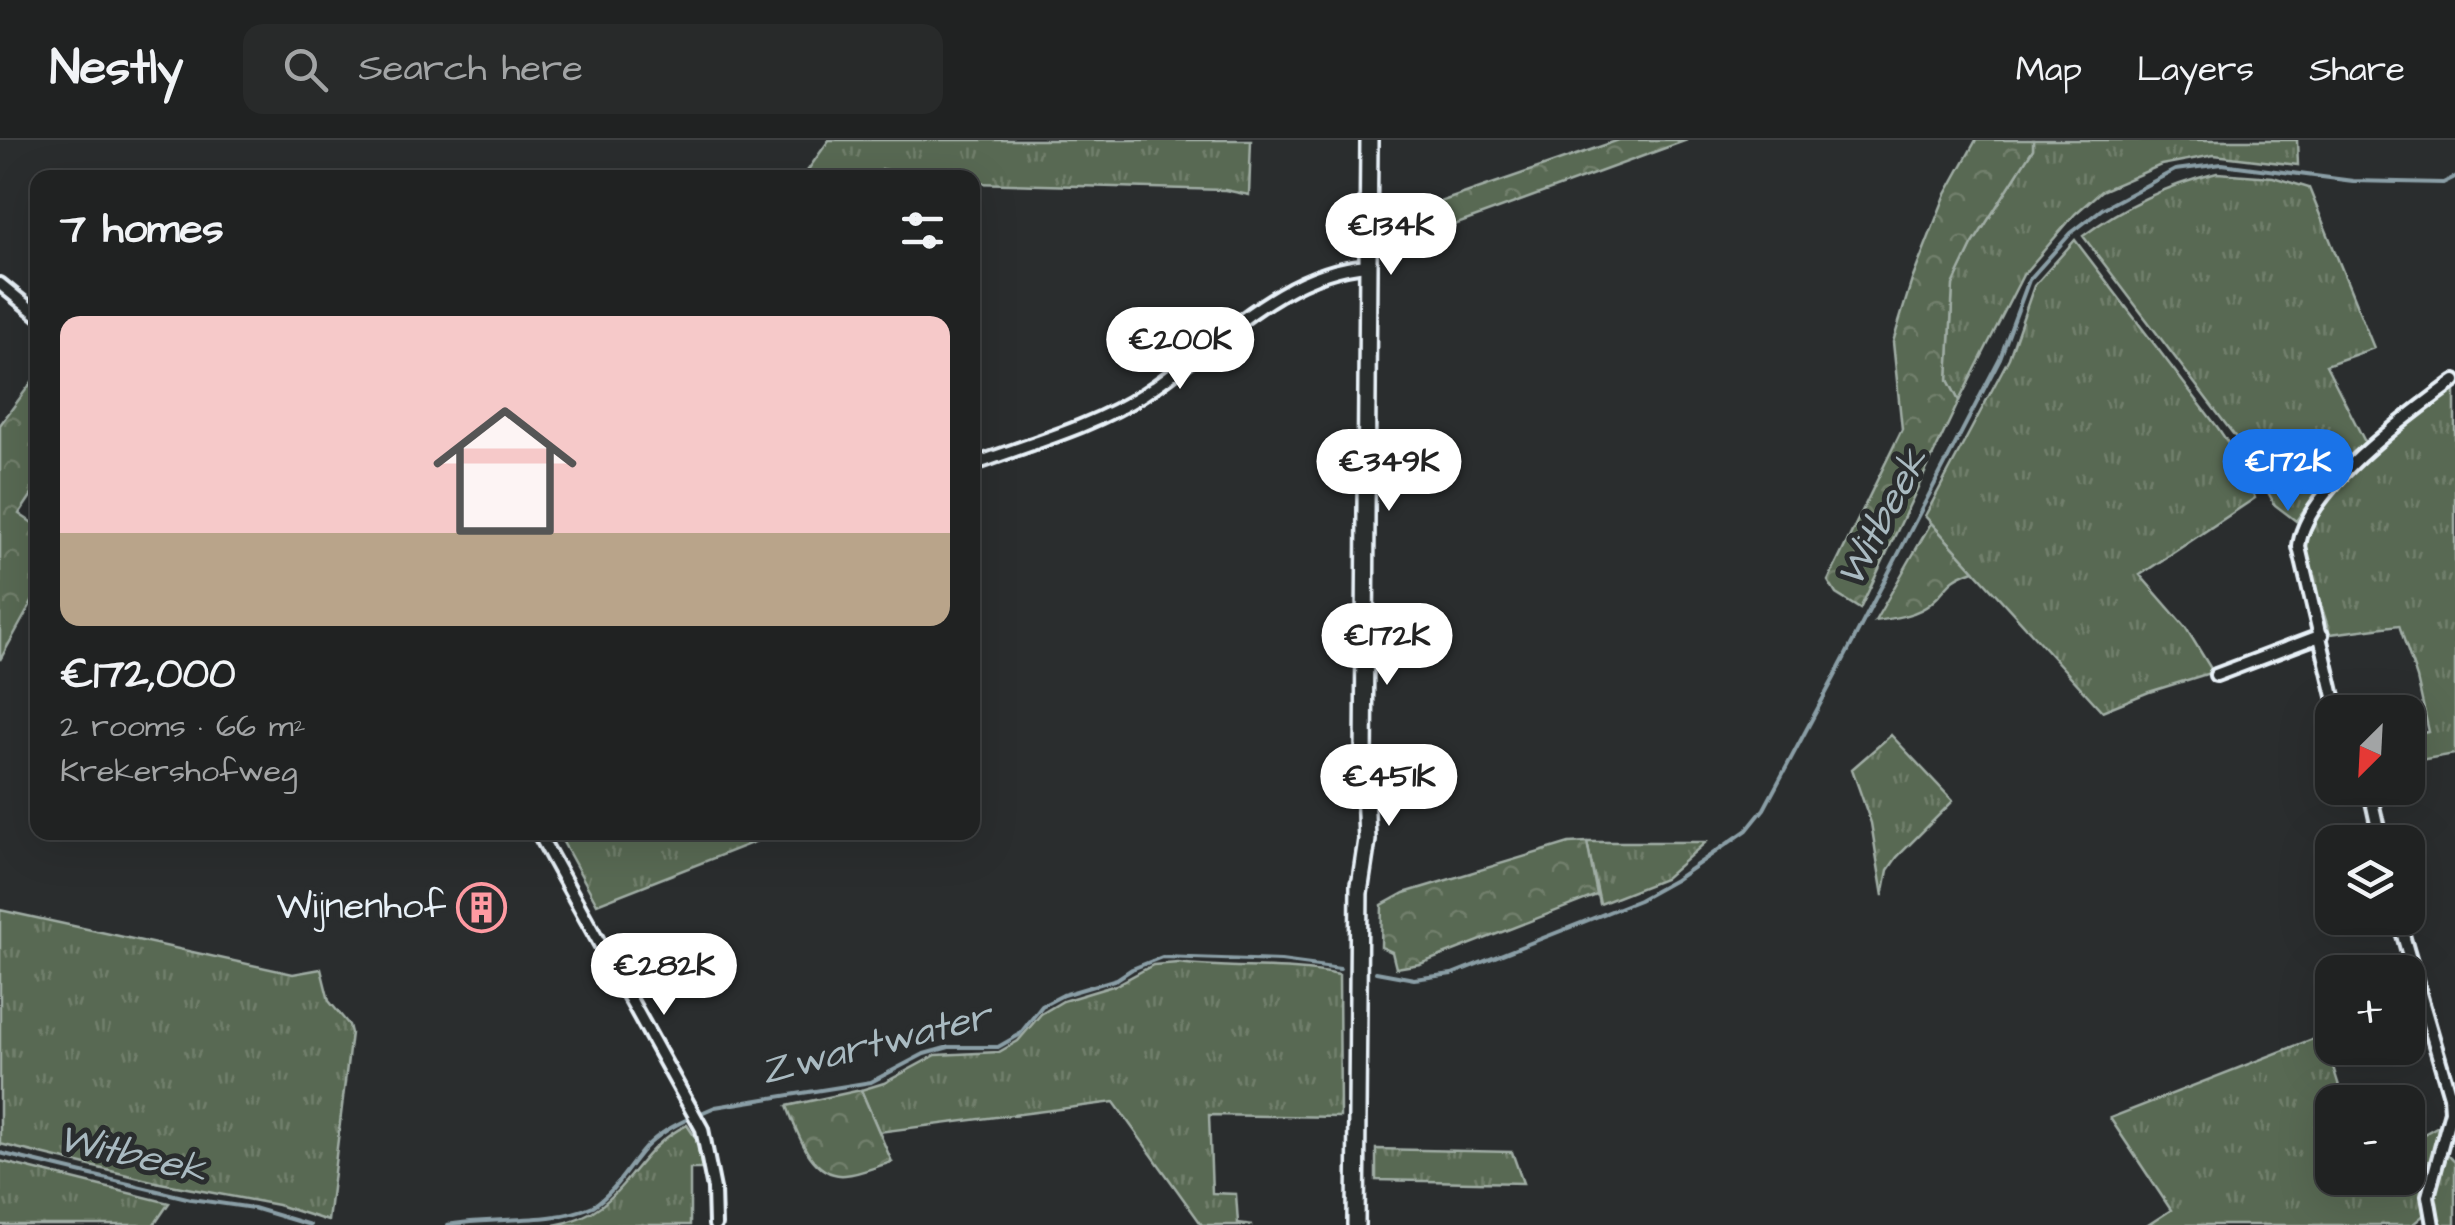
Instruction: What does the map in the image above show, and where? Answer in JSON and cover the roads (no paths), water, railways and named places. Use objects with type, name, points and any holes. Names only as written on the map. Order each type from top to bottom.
[{"type":"main road","points":[[1356,1225],[1359,893],[1367,840],[1364,762],[1369,140]]},
{"type":"street","points":[[980,462],[1106,415],[1143,395],[1271,298],[1338,270],[1368,265]]},
{"type":"street","points":[[0,284],[30,308]]},
{"type":"street","points":[[2334,695],[2299,547],[2300,532],[2315,506],[2365,454],[2394,426],[2455,381]]},
{"type":"street","points":[[2216,674],[2322,635]]},
{"type":"street","points":[[542,840],[702,1129],[714,1190],[714,1225]]},
{"type":"street","points":[[2403,935],[2450,1096],[2451,1111],[2428,1196],[2433,1225]]},
{"type":"waterway","name":"Witbeek","points":[[1376,972],[1414,979],[1452,974],[1639,900],[1747,830],[1764,809],[2000,358],[2029,280],[2071,233],[2102,209],[2175,170],[2222,164],[2353,181],[2443,183],[2455,177]]},
{"type":"waterway","name":"Zwartwater","points":[[701,1113],[715,1107],[871,1082],[924,1054],[949,1047],[998,1047],[1019,1035],[1042,1006],[1063,995],[1117,979],[1162,957],[1281,961],[1340,969]]},
{"type":"waterway","name":"Witbeek","points":[[447,1225],[559,1216],[593,1206],[615,1187],[650,1143],[690,1118]]},
{"type":"waterway","name":"Witbeek","points":[[0,1153],[191,1199],[253,1208],[310,1225]]},
{"type":"place","name":"Wijnenhof","points":[[481,907]]}]
